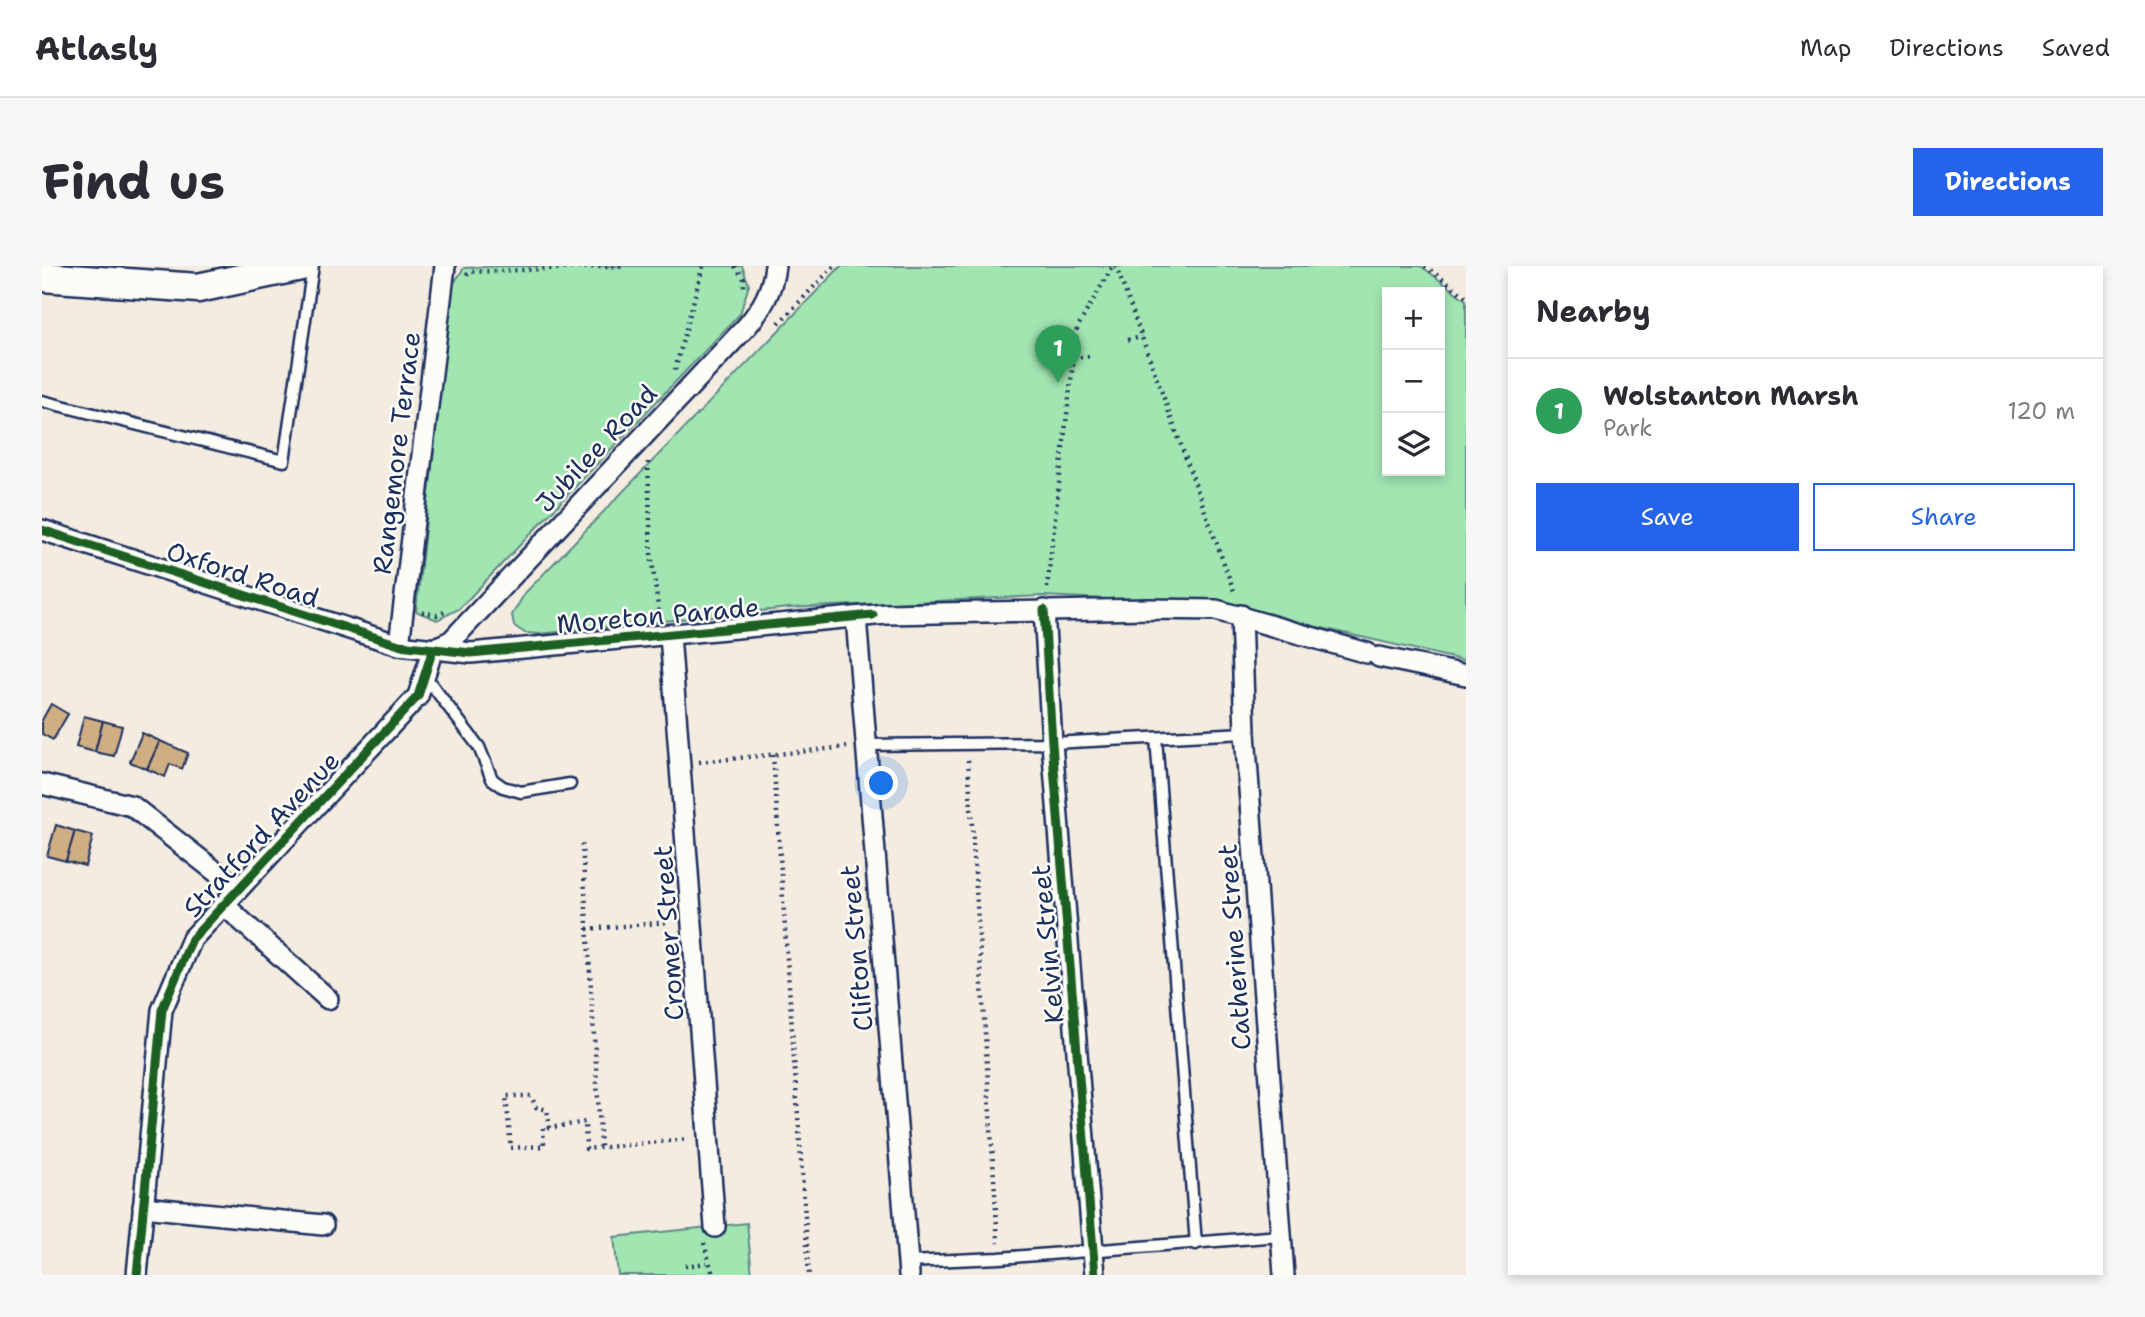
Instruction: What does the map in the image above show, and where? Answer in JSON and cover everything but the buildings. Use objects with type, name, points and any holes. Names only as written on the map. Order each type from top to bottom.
[{"type":"main road","points":[[44,274],[198,288],[231,273],[300,266]]},
{"type":"street","name":"Rangemore Terrace","points":[[399,645],[445,266]]},
{"type":"street","name":"Jubilee Road","points":[[433,649],[451,641],[747,326],[762,308],[772,287],[775,266]]},
{"type":"street","name":"Oxford Road","points":[[42,530],[399,645],[433,649]]},
{"type":"street","name":"Moreton Parade","points":[[433,649],[495,652],[872,615],[1044,610],[1216,610],[1373,655],[1466,674]]},
{"type":"street","name":"Kelvin Street","points":[[1044,610],[1052,743],[1095,1275]]},
{"type":"street","name":"Clifton Street","points":[[872,615],[865,745],[908,1269]]},
{"type":"street","name":"Catherine Street","points":[[1241,615],[1245,733],[1284,1275]]},
{"type":"street","name":"Cromer Street","points":[[670,635],[682,764],[715,1227]]},
{"type":"street","name":"Stratford Avenue","points":[[137,1275],[162,1010],[192,939],[418,696],[433,649]]},
{"type":"street","points":[[42,783],[132,806],[239,890]]},
{"type":"street","points":[[224,905],[328,999]]},
{"type":"street","points":[[143,1207],[323,1225]]},
{"type":"lane","points":[[42,401],[284,461],[313,266]]},
{"type":"lane","points":[[424,676],[479,747],[492,779],[503,787],[521,792],[570,783]]},
{"type":"lane","points":[[865,745],[1052,743],[1245,733]]},
{"type":"lane","points":[[1156,738],[1196,1244]]},
{"type":"lane","points":[[908,1269],[999,1258],[1281,1236]]},
{"type":"path","points":[[463,280],[469,272],[625,266]]},
{"type":"path","points":[[1114,266],[1234,588],[1241,615]]},
{"type":"path","points":[[1044,610],[1077,328],[1114,266]]},
{"type":"path","points":[[1425,266],[1466,297]]},
{"type":"path","points":[[1128,340],[1142,337]]},
{"type":"path","points":[[1073,358],[1091,356]]},
{"type":"path","points":[[967,744],[999,1258]]},
{"type":"path","points":[[682,764],[865,745]]},
{"type":"path","points":[[774,755],[809,1275]]},
{"type":"path","points":[[582,844],[601,1147]]},
{"type":"path","points":[[587,929],[693,920]]},
{"type":"path","points":[[550,1128],[547,1110],[536,1107],[531,1096],[506,1096],[511,1148],[544,1146],[543,1128],[550,1128],[585,1122],[586,1149],[709,1138]]},
{"type":"path","points":[[685,1266],[707,1263]]},
{"type":"green space","points":[[742,266],[749,285],[740,314],[459,609],[437,620],[416,611],[452,286],[464,268]]},
{"type":"green space","points":[[841,266],[1421,266],[1466,300],[1466,661],[1217,604],[1042,596],[789,608],[539,634],[525,633],[514,626],[512,615],[525,593]]},
{"type":"green space","points":[[747,1223],[752,1275],[618,1275],[614,1237]]},
{"type":"cycle path","points":[[42,530],[399,645],[471,653],[873,615]]},
{"type":"cycle path","points":[[1044,610],[1052,743],[1095,1275]]},
{"type":"cycle path","points":[[137,1275],[162,1010],[192,939],[418,696],[433,649]]},
{"type":"place","name":"Wolstanton Marsh","points":[[1058,383]]}]
